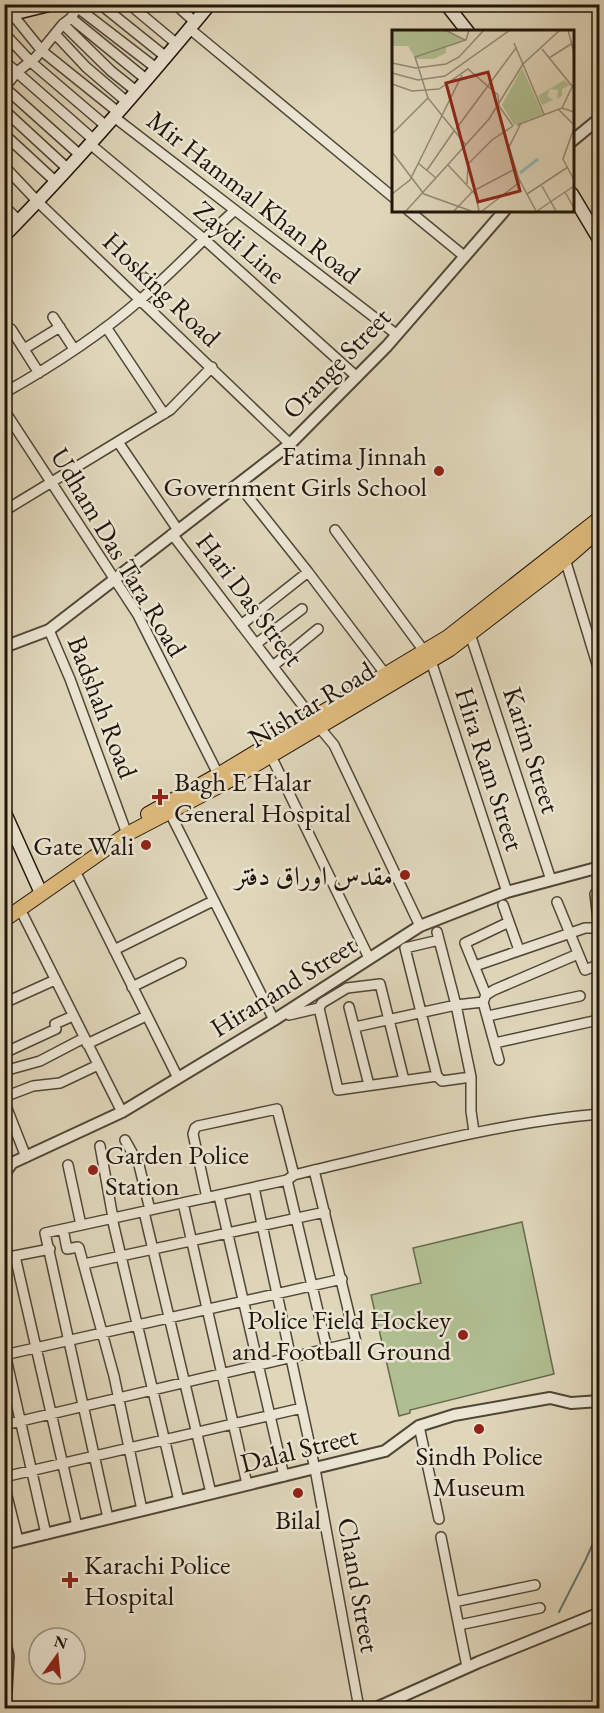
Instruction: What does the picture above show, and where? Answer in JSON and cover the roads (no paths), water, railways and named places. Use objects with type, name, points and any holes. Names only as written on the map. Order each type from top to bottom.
[{"type":"main road","points":[[8,15],[53,4]]},
{"type":"main road","points":[[446,4],[466,30]]},
{"type":"main road","points":[[5,234],[38,202],[147,80],[193,26],[206,6]]},
{"type":"main road","points":[[574,196],[600,241]]},
{"type":"main road","name":"Nishtar Road","points":[[4,910],[126,830],[271,756],[386,675],[428,656],[448,637],[600,518]]},
{"type":"main road","name":"Nishtar Road","points":[[4,920],[20,909],[39,889],[75,871],[126,830],[170,813],[316,723],[470,633],[600,529]]},
{"type":"main road","points":[[5,813],[39,889]]},
{"type":"street","points":[[100,4],[166,57]]},
{"type":"street","points":[[129,4],[177,44]]},
{"type":"street","points":[[175,4],[193,26],[392,196]]},
{"type":"street","points":[[80,155],[5,88],[17,72],[42,51],[79,6],[156,69]]},
{"type":"street","points":[[8,15],[42,51],[113,118]]},
{"type":"street","points":[[71,18],[147,80]]},
{"type":"street","points":[[63,24],[111,71],[136,91]]},
{"type":"street","points":[[4,33],[31,62],[113,118]]},
{"type":"street","points":[[55,34],[86,67],[127,102]]},
{"type":"street","name":"Zaydi Line","points":[[4,61],[92,142],[204,238],[357,376]]},
{"type":"street","points":[[4,110],[68,169]]},
{"type":"street","name":"Mir Hammal Khan Road","points":[[113,118],[396,334]]},
{"type":"street","points":[[574,140],[600,118]]},
{"type":"street","points":[[4,134],[56,182]]},
{"type":"street","name":"Hosking Road","points":[[4,166],[38,202],[290,444]]},
{"type":"street","points":[[4,206],[19,221]]},
{"type":"street","points":[[4,393],[39,373],[106,327],[141,299],[235,210]]},
{"type":"street","points":[[410,212],[464,256]]},
{"type":"street","name":"Orange Street","points":[[4,647],[49,630],[290,444],[396,334],[502,212]]},
{"type":"street","points":[[53,317],[74,349]]},
{"type":"street","points":[[24,349],[60,327]]},
{"type":"street","points":[[106,327],[164,414]]},
{"type":"street","points":[[11,329],[39,373]]},
{"type":"street","points":[[4,511],[170,410],[212,368]]},
{"type":"street","name":"Udham Das Tara Road","points":[[4,410],[114,579],[148,636],[221,780]]},
{"type":"street","name":"Hari Das Street","points":[[118,442],[175,532],[256,644],[334,745],[420,926]]},
{"type":"street","points":[[237,484],[308,572],[386,675]]},
{"type":"street","name":"Hira Ram Street","points":[[335,530],[428,656],[507,892]]},
{"type":"street","points":[[565,559],[600,674]]},
{"type":"street","points":[[242,625],[308,572]]},
{"type":"street","points":[[256,644],[302,609]]},
{"type":"street","points":[[273,666],[318,629]]},
{"type":"street","name":"Badshah Road","points":[[49,630],[70,679],[126,830]]},
{"type":"street","name":"Karim Street","points":[[470,633],[551,880]]},
{"type":"street","points":[[271,756],[369,958]]},
{"type":"street","points":[[170,813],[274,1020]]},
{"type":"street","name":"Hiranand Street","points":[[4,1174],[12,1163],[122,1112],[274,1020],[420,926],[507,892],[600,867]]},
{"type":"street","points":[[75,871],[178,1078]]},
{"type":"street","points":[[475,966],[585,928],[599,928],[595,894],[600,892]]},
{"type":"street","points":[[114,950],[213,901]]},
{"type":"street","points":[[557,902],[585,970],[600,964]]},
{"type":"street","points":[[503,905],[519,950]]},
{"type":"street","points":[[20,909],[122,1112]]},
{"type":"street","points":[[499,1060],[485,999],[465,943],[509,922]]},
{"type":"street","points":[[471,1077],[442,1081],[437,1076],[405,948],[438,936],[456,1005],[471,1077],[471,1111],[474,1132]]},
{"type":"street","points":[[355,1028],[485,999],[494,990],[578,954]]},
{"type":"street","points":[[132,987],[181,963]]},
{"type":"street","points":[[4,1002],[55,980]]},
{"type":"street","points":[[404,1080],[380,984],[347,988],[322,1003],[319,1008],[338,1090],[437,1076]]},
{"type":"street","points":[[488,1016],[580,996]]},
{"type":"street","points":[[349,1006],[369,1085]]},
{"type":"street","points":[[289,1015],[319,1008]]},
{"type":"street","points":[[4,1053],[56,1029],[55,1024],[73,1016]]},
{"type":"street","points":[[4,1071],[40,1061],[146,1016]]},
{"type":"street","points":[[495,1043],[598,1020]]},
{"type":"street","points":[[26,1157],[4,1099],[33,1086],[60,1083],[98,1065]]},
{"type":"street","points":[[207,1198],[193,1134],[195,1128],[277,1109],[296,1218],[327,1349]]},
{"type":"street","points":[[108,1518],[45,1233],[254,1188],[314,1170],[474,1132],[600,1114]]},
{"type":"street","points":[[125,1140],[139,1165],[153,1249],[211,1493]]},
{"type":"street","points":[[100,1146],[121,1256],[179,1501]]},
{"type":"street","points":[[68,1165],[81,1225]]},
{"type":"street","points":[[4,1425],[356,1342],[314,1170]]},
{"type":"street","name":"Chand Street","points":[[254,1188],[315,1469],[359,1708]]},
{"type":"street","points":[[219,1196],[284,1476]]},
{"type":"street","points":[[183,1203],[247,1484]]},
{"type":"street","points":[[84,1264],[325,1212]]},
{"type":"street","points":[[63,1229],[67,1250],[78,1247],[84,1264],[103,1332],[142,1510]]},
{"type":"street","points":[[4,1258],[50,1249]]},
{"type":"street","points":[[15,1256],[77,1526]]},
{"type":"street","points":[[46,1534],[5,1353],[342,1279]]},
{"type":"street","name":"Dalal Street","points":[[4,1544],[385,1451],[419,1426],[454,1415],[550,1398],[572,1403],[600,1401]]},
{"type":"street","points":[[4,1477],[302,1408]]},
{"type":"street","points":[[419,1426],[439,1519]]},
{"type":"street","points":[[4,1484],[18,1540]]},
{"type":"street","points":[[441,1537],[468,1667]]},
{"type":"street","points":[[454,1602],[535,1585]]},
{"type":"street","points":[[459,1625],[540,1608]]},
{"type":"street","points":[[376,1708],[600,1612]]},
{"type":"street","points":[[4,1640],[8,1656],[5,1708]]},
{"type":"waterway","points":[[559,1612],[600,1528]]},
{"type":"place","name":"Fatima Jinnah Government Girls School","points":[[439,471]]},
{"type":"place","name":"Bagh E Halar General Hospital","points":[[160,797]]},
{"type":"place","name":"Gate Wali","points":[[146,845]]},
{"type":"place","name":"مقدس اوراق دفتر","points":[[405,875]]},
{"type":"place","name":"Garden Police Station","points":[[93,1170]]},
{"type":"place","name":"Police Field Hockey and Football Ground","points":[[463,1335]]},
{"type":"place","name":"Sindh Police Museum","points":[[479,1429]]},
{"type":"place","name":"Bilal","points":[[298,1493]]},
{"type":"place","name":"Karachi Police Hospital","points":[[70,1580]]}]
